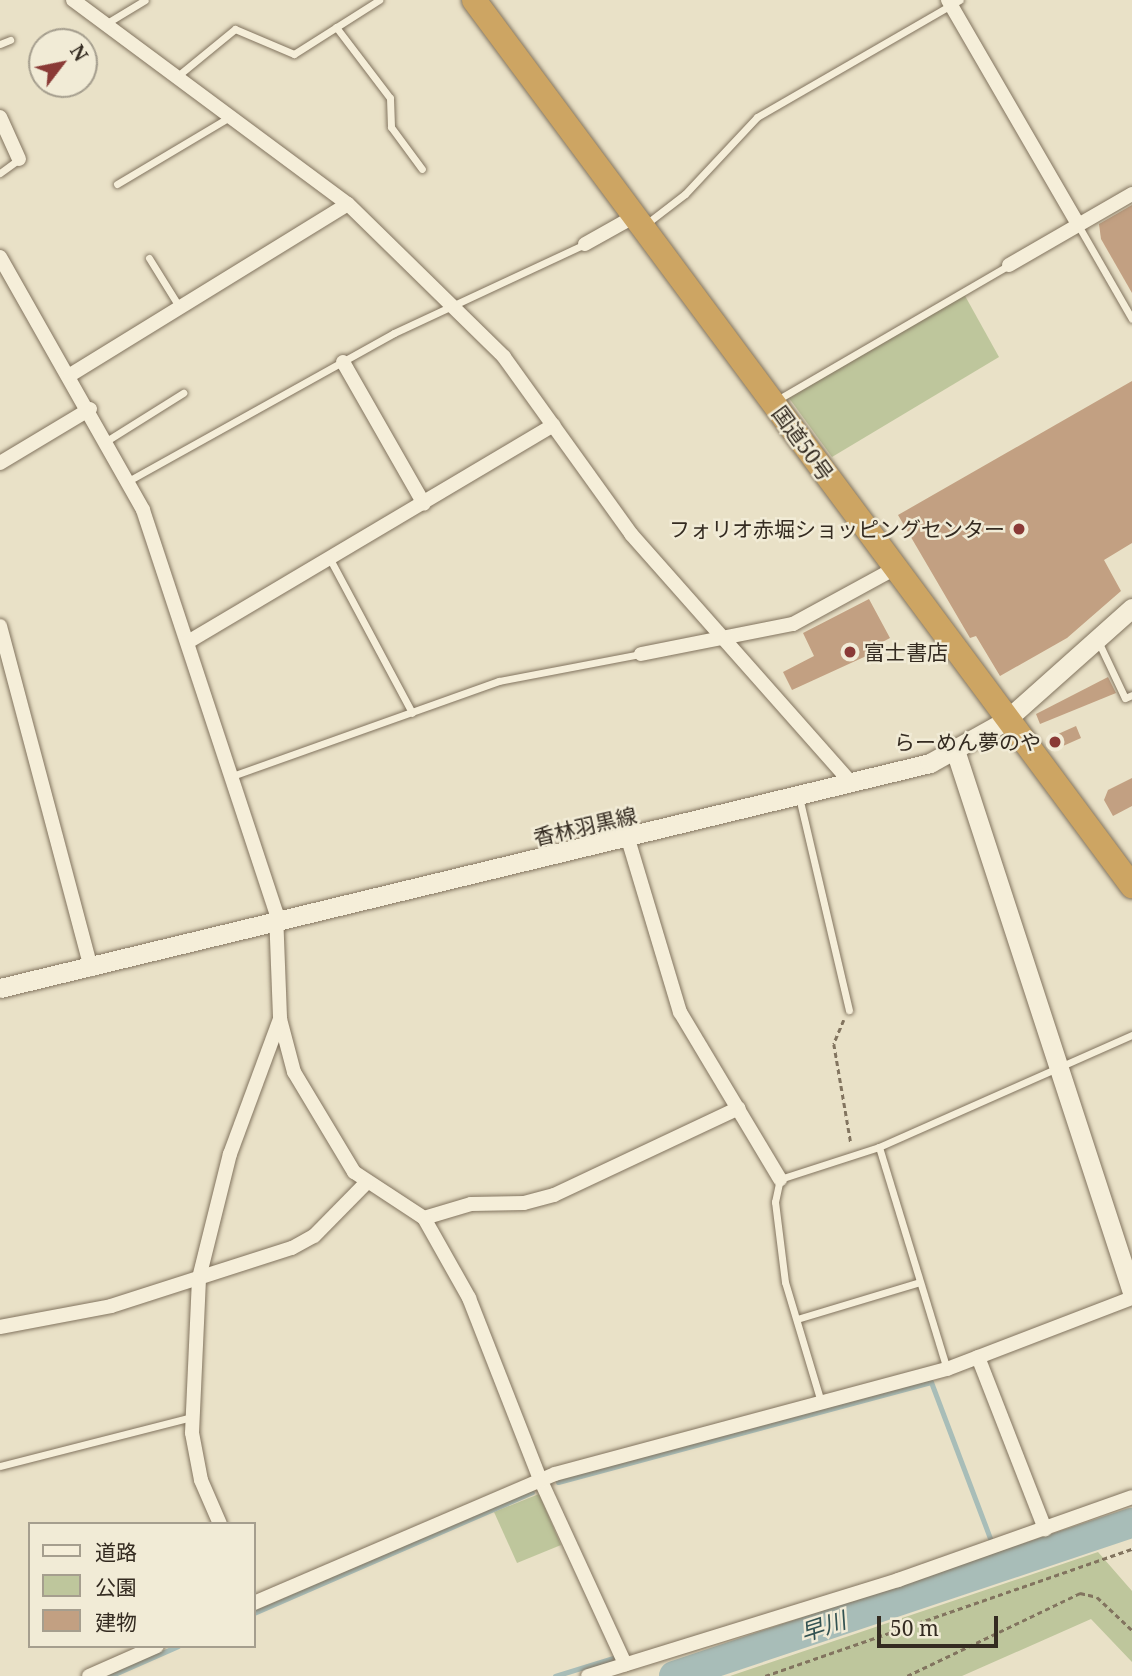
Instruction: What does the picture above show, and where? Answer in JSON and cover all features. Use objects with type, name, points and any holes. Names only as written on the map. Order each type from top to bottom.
[{"type":"highway","name":"国道50号","points":[[474,0],[773,402],[1005,721],[1132,886]]},
{"type":"main road","name":"香林羽黒線","points":[[0,988],[91,969],[852,784],[956,753],[1005,721],[1132,608]]},
{"type":"main road","points":[[956,753],[1060,1066],[1127,1253],[1132,1292]]},
{"type":"street","points":[[73,0],[180,74],[348,204],[509,363],[631,534],[852,784]]},
{"type":"street","points":[[953,2],[1078,224]]},
{"type":"street","points":[[0,117],[19,159]]},
{"type":"street","points":[[1009,265],[1132,194]]},
{"type":"street","points":[[70,375],[348,204]]},
{"type":"street","points":[[584,244],[639,221]]},
{"type":"street","points":[[0,257],[130,480],[188,642],[278,923],[279,1019],[306,1098],[341,1157],[366,1183],[424,1218],[469,1298],[540,1479],[625,1664]]},
{"type":"street","points":[[343,362],[424,504]]},
{"type":"street","points":[[0,463],[90,409]]},
{"type":"street","points":[[188,642],[331,561],[554,425]]},
{"type":"street","points":[[640,654],[727,640],[810,617],[894,569]]},
{"type":"street","points":[[0,625],[91,969]]},
{"type":"street","points":[[628,839],[680,1012],[780,1179]]},
{"type":"street","points":[[219,1522],[201,1480],[192,1417],[199,1278],[230,1154],[279,1019]]},
{"type":"street","points":[[424,1218],[471,1204],[546,1199],[739,1108]]},
{"type":"street","points":[[0,1327],[80,1314],[303,1244],[366,1183]]},
{"type":"street","points":[[256,1599],[540,1479],[947,1369],[1132,1298]]},
{"type":"street","points":[[978,1357],[1045,1529]]},
{"type":"street","points":[[588,1676],[1045,1529],[1132,1497]]},
{"type":"street","points":[[89,1676],[152,1648]]},
{"type":"lane","points":[[107,23],[145,0]]},
{"type":"lane","points":[[180,74],[235,29],[242,27],[284,54],[336,27],[379,0]]},
{"type":"lane","points":[[639,221],[685,194],[757,117],[953,2]]},
{"type":"lane","points":[[336,27],[390,98],[391,127],[422,169]]},
{"type":"lane","points":[[0,44],[10,40]]},
{"type":"lane","points":[[117,184],[232,115]]},
{"type":"lane","points":[[0,173],[19,159]]},
{"type":"lane","points":[[1078,224],[1132,319]]},
{"type":"lane","points":[[130,480],[343,362],[584,244]]},
{"type":"lane","points":[[149,258],[180,309]]},
{"type":"lane","points":[[773,402],[1009,265]]},
{"type":"lane","points":[[108,440],[183,393]]},
{"type":"lane","points":[[331,561],[412,713]]},
{"type":"lane","points":[[1098,641],[1125,698],[1132,695]]},
{"type":"lane","points":[[232,776],[499,681],[640,654]]},
{"type":"lane","points":[[799,797],[849,1010]]},
{"type":"lane","points":[[821,1403],[785,1282],[775,1202],[780,1179],[879,1147],[1132,1035]]},
{"type":"lane","points":[[879,1147],[947,1369]]},
{"type":"lane","points":[[797,1319],[920,1282]]},
{"type":"lane","points":[[0,1466],[192,1417]]},
{"type":"path","points":[[849,1010],[834,1044],[854,1156]]},
{"type":"path","points":[[765,1676],[1132,1549]]},
{"type":"path","points":[[907,1676],[1080,1593],[1097,1597],[1132,1630]]},
{"type":"green space","points":[[964,294],[999,357],[832,457],[789,398]]},
{"type":"green space","points":[[539,1494],[561,1545],[517,1563],[494,1512]]},
{"type":"green space","points":[[1098,1552],[1132,1591],[1132,1662],[1091,1619],[962,1676],[730,1676]]},
{"type":"building","points":[[1132,205],[1132,293],[1101,239],[1099,224]]},
{"type":"building","name":"フォリオ赤堀ショッピングセンター","points":[[1132,381],[1132,543],[1104,560],[1121,591],[1067,638],[1000,676],[976,636],[970,638],[898,515]]},
{"type":"building","points":[[869,599],[890,638],[873,647],[875,652],[792,690],[783,672],[814,656],[803,633]]},
{"type":"building","points":[[1108,677],[1116,693],[1040,724],[1036,714]]},
{"type":"building","points":[[1076,726],[1081,738],[1054,750],[1049,738]]},
{"type":"building","points":[[1132,778],[1132,806],[1113,816],[1104,800],[1108,790]]},
{"type":"waterway","points":[[558,1482],[931,1382],[991,1541]]},
{"type":"waterway","points":[[256,1612],[532,1492]]},
{"type":"waterway","name":"早川","points":[[674,1676],[1132,1523]]},
{"type":"waterway","name":"早川","points":[[1031,1551],[1035,1559]]},
{"type":"waterway","points":[[110,1676],[173,1648]]},
{"type":"waterway","points":[[555,1676],[613,1658]]},
{"type":"place","name":"フォリオ赤堀ショッピングセンター","points":[[1019,529]]},
{"type":"place","name":"富士書店","points":[[850,652]]},
{"type":"place","name":"らーめん夢のや","points":[[1055,742]]}]
